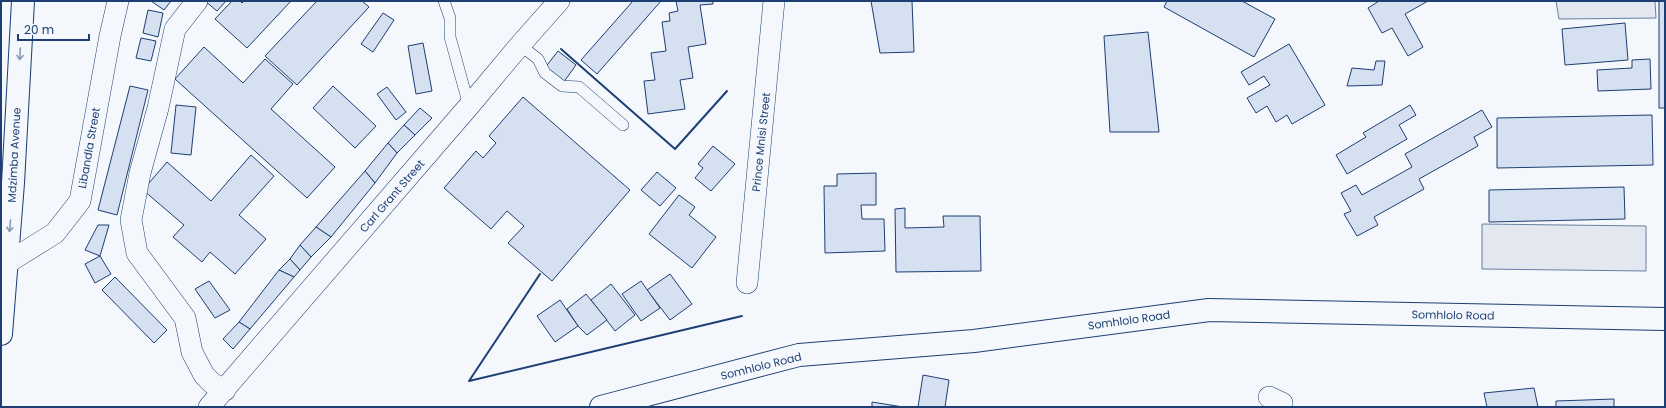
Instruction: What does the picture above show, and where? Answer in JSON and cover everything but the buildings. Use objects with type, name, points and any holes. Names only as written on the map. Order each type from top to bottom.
[{"type":"main road","name":"Mdzimba Avenue","points":[[1,334],[13,183],[23,1]]},
{"type":"main road","name":"Somhlolo Road","points":[[601,407],[799,355],[974,341],[1209,310],[1665,319]]},
{"type":"street","name":"Libandla Street","points":[[7,262],[55,233],[80,201],[110,36],[118,1]]},
{"type":"street","points":[[197,1],[175,29],[158,108],[140,173],[131,220],[137,253],[185,318],[192,352],[204,374],[224,399]]},
{"type":"street","name":"Carl Grant Street","points":[[209,407],[224,399],[520,45],[559,1]]},
{"type":"street","name":"Prince Mnisi Street","points":[[747,283],[774,1]]},
{"type":"lane","points":[[444,1],[450,18],[450,37],[469,106]]},
{"type":"lane","points":[[520,45],[538,59],[545,73],[562,86],[579,87],[623,125]]},
{"type":"shaded area","points":[[1556,1],[1655,1],[1656,18],[1559,19]]},
{"type":"shaded area","points":[[1482,224],[1646,226],[1646,271],[1482,269]]},
{"type":"wall","points":[[561,49],[675,149],[727,91]]},
{"type":"wall","points":[[540,274],[469,381],[742,316]]}]
